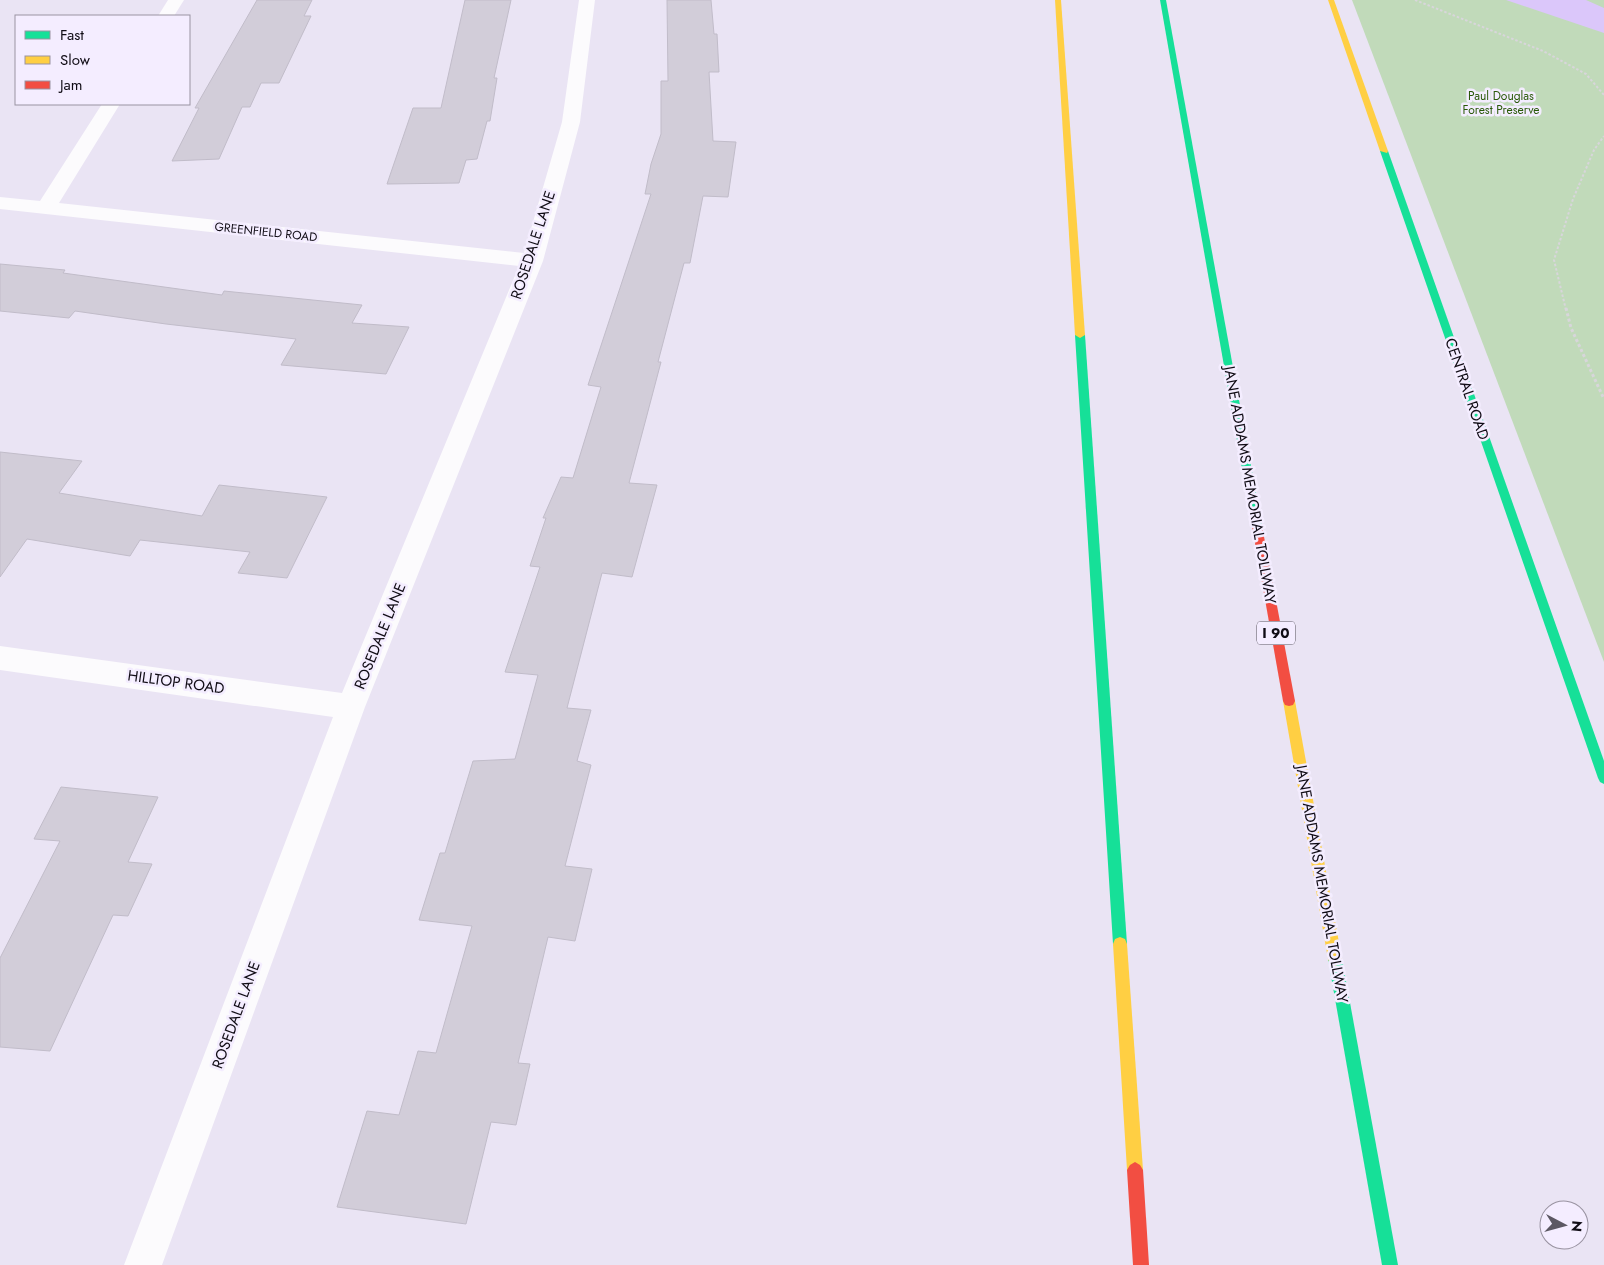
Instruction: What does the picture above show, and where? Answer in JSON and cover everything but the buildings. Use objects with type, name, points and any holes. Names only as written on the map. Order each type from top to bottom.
[{"type":"main road","points":[[1058,0],[1141,1265]]},
{"type":"main road","name":"JANE ADDAMS MEMORIAL TOLLWAY","points":[[1163,0],[1390,1265]]},
{"type":"main road","name":"CENTRAL ROAD","points":[[1331,0],[1604,778]]},
{"type":"street","points":[[167,15],[176,0]]},
{"type":"street","name":"ROSEDALE LANE","points":[[143,1265],[351,707],[532,261],[571,122],[587,0]]},
{"type":"street","points":[[46,208],[110,105]]},
{"type":"street","name":"GREENFIELD ROAD","points":[[0,203],[532,261]]},
{"type":"street","name":"HILLTOP ROAD","points":[[0,658],[351,707]]},
{"type":"path","points":[[1415,0],[1543,51],[1586,74],[1604,95]]},
{"type":"path","points":[[1604,136],[1594,150],[1574,199],[1554,260],[1571,328],[1604,399]]},
{"type":"green space","name":"Paul Douglas Forest Preserve","points":[[1352,0],[1604,0],[1604,662]]},
{"type":"shaded area","points":[[1506,0],[1586,0],[1604,8],[1604,33]]},
{"type":"traffic: fast","points":[[1163,0],[1257,526]]},
{"type":"traffic: fast","points":[[1384,151],[1604,778]]},
{"type":"traffic: fast","points":[[1080,335],[1120,944]]},
{"type":"traffic: fast","points":[[1335,959],[1390,1265]]},
{"type":"traffic: slow","points":[[1058,0],[1080,335]]},
{"type":"traffic: slow","points":[[1331,0],[1384,151]]},
{"type":"traffic: slow","points":[[1289,701],[1335,959]]},
{"type":"traffic: slow","points":[[1120,944],[1135,1170]]},
{"type":"traffic: jam","points":[[1257,526],[1289,701]]},
{"type":"traffic: jam","points":[[1135,1170],[1141,1265]]}]
